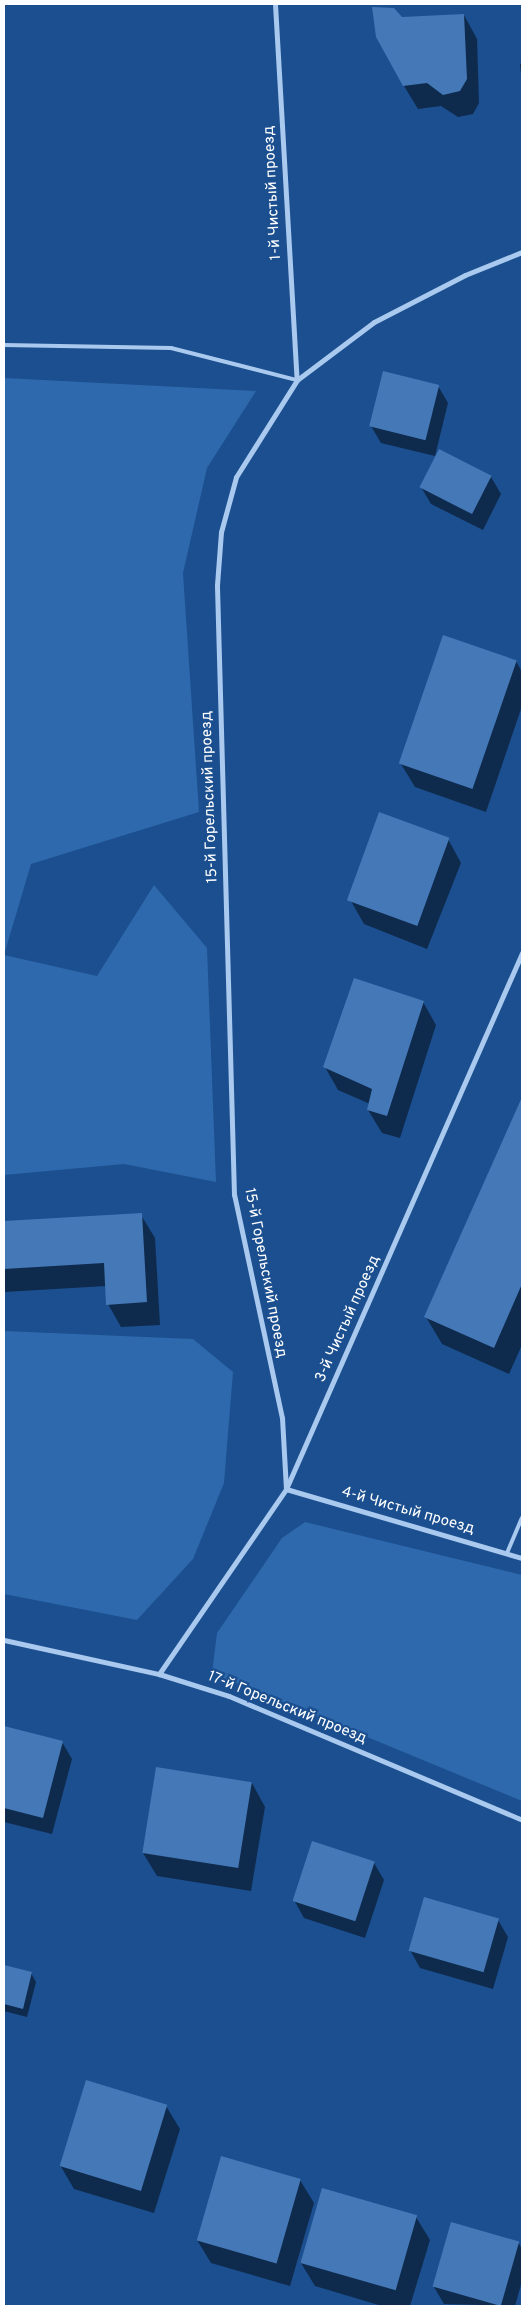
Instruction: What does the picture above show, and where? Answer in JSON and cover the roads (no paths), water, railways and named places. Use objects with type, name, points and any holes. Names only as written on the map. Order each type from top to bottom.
[{"type":"street","name":"1-й Чистый проезд","points":[[275,4],[297,380]]},
{"type":"street","name":"15-й Горельский проезд","points":[[286,1489],[282,1418],[234,1194],[217,585],[221,532],[236,477],[297,380],[374,322],[465,275],[522,252]]},
{"type":"street","name":"3-й Чистый проезд","points":[[159,1674],[286,1489],[522,953]]},
{"type":"street","name":"4-й Чистый проезд","points":[[286,1489],[522,1558]]},
{"type":"street","name":"17-й Горельский проезд","points":[[4,1640],[159,1674],[229,1696],[522,1820]]},
{"type":"lane","points":[[4,345],[171,348],[297,380]]},
{"type":"lane","points":[[507,1553],[522,1518]]}]
